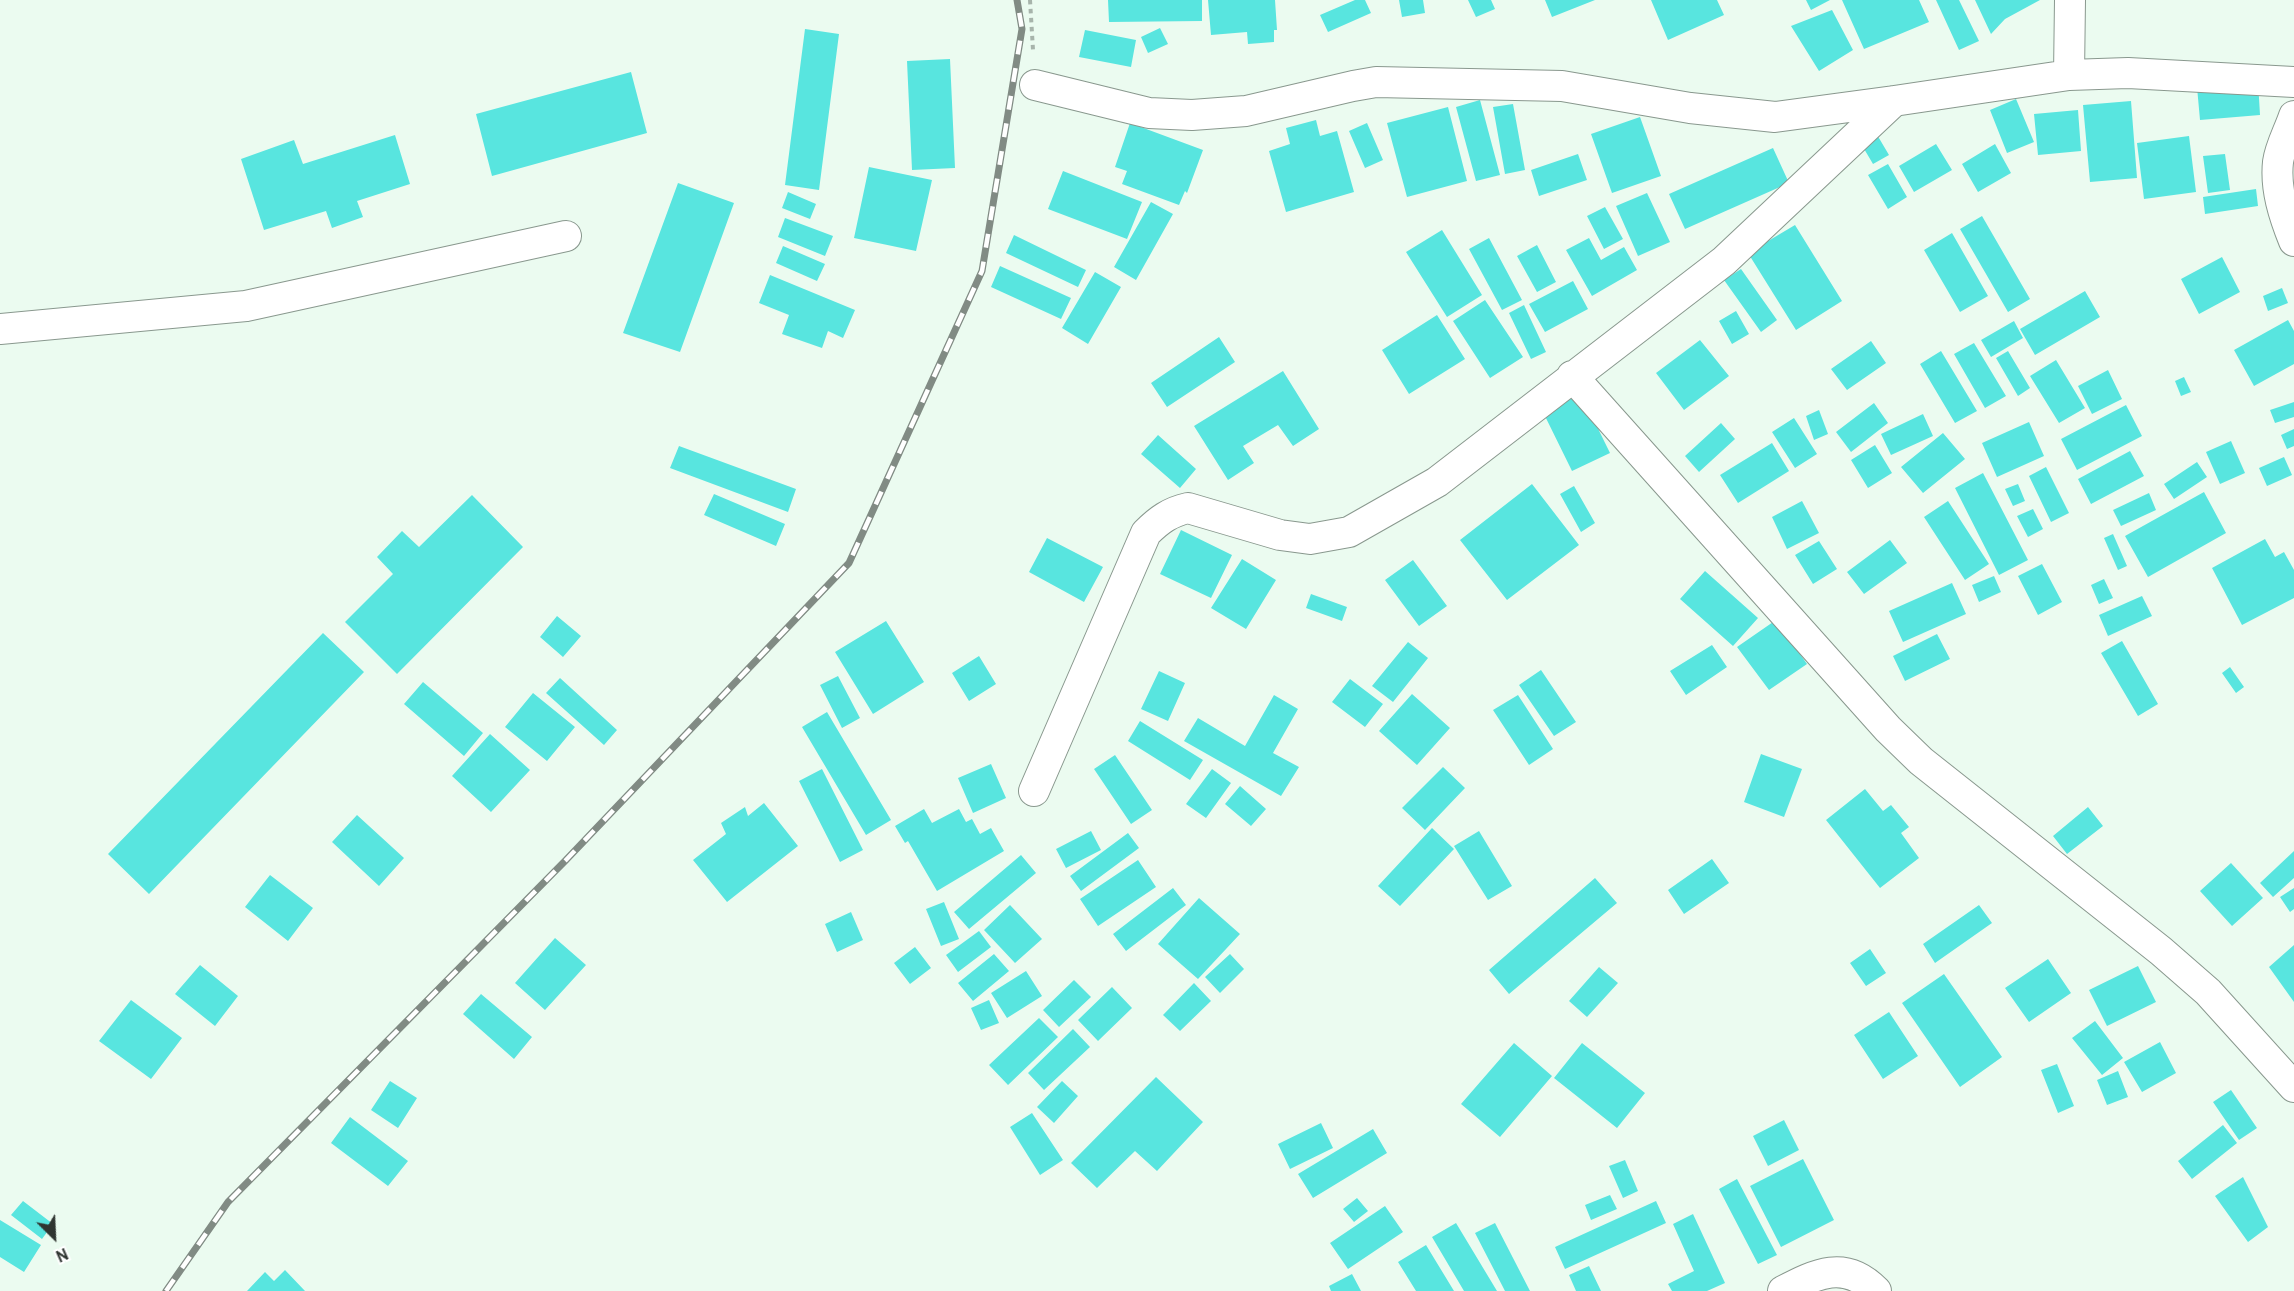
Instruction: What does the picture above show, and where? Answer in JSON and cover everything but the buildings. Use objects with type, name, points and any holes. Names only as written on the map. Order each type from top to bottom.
[{"type":"street","points":[[2068,75],[2070,0]]},
{"type":"street","points":[[1035,86],[1149,113],[1192,115],[1246,111],[1376,82],[1562,86],[1690,108],[1775,117],[2068,75],[2128,73],[2294,82]]},
{"type":"street","points":[[1034,790],[1146,533],[1161,518],[1176,510],[1188,508],[1280,536],[1310,539],[1349,532],[1437,482],[1724,261],[1894,101]]},
{"type":"street","points":[[2294,116],[2278,161],[2279,188],[2284,217],[2294,241]]},
{"type":"street","points":[[0,329],[246,306],[566,236]]},
{"type":"street","points":[[1572,376],[1888,729],[1921,761],[2161,951],[2208,992],[2294,1087]]},
{"type":"street","points":[[1783,1291],[1816,1274],[1843,1273],[1864,1279],[1876,1291]]},
{"type":"path","points":[[1030,0],[1035,86]]},
{"type":"railway","points":[[166,1291],[228,1202],[566,860],[849,563],[982,271],[1022,29],[1017,0]]}]
